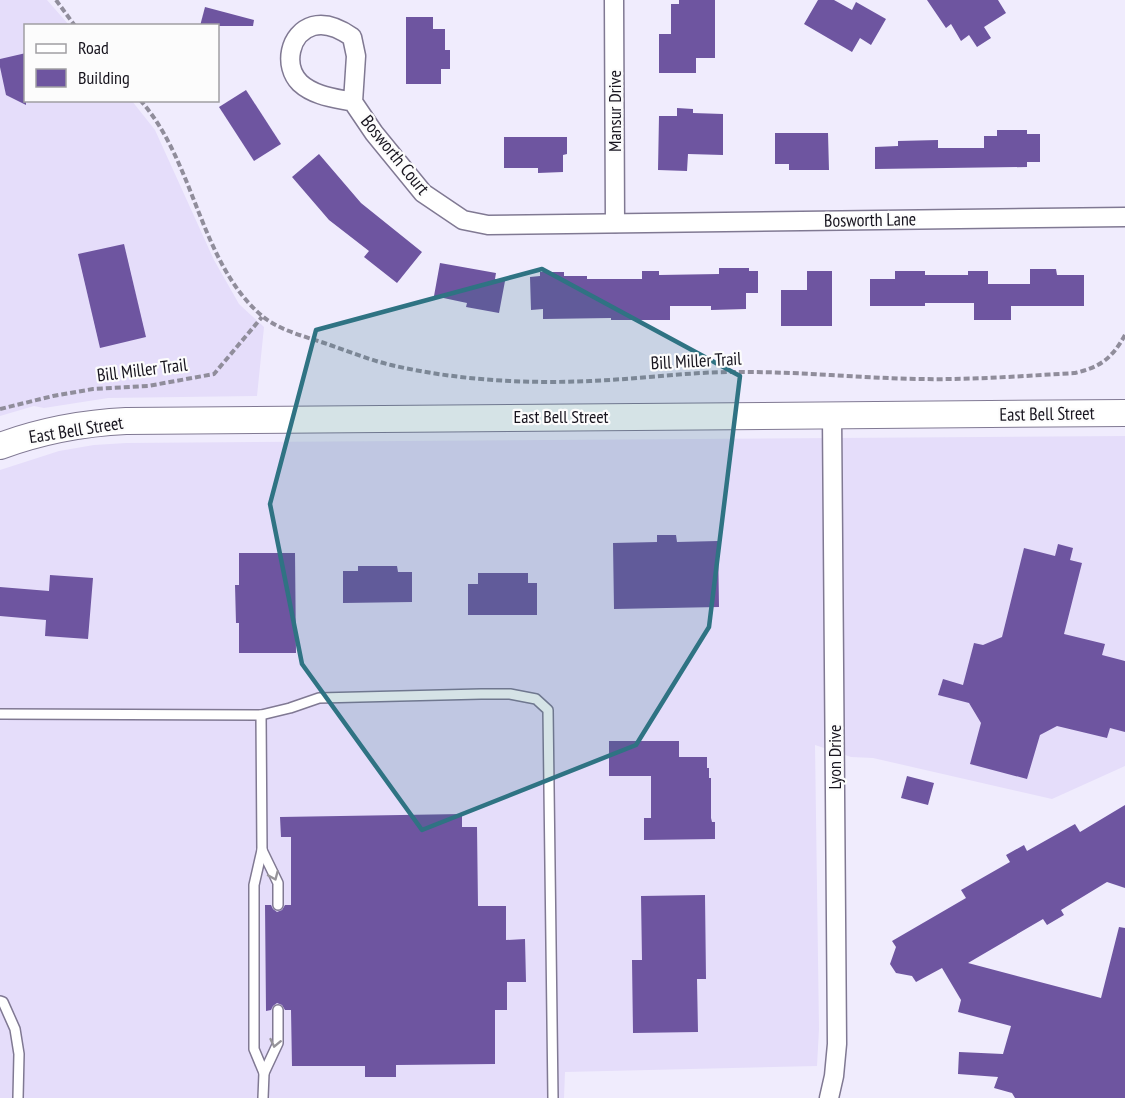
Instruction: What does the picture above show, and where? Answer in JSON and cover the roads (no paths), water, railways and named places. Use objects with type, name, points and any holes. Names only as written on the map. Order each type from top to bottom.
[{"type":"main road","name":"East Bell Street","points":[[0,446],[51,430],[96,422],[126,421],[1125,413]]},
{"type":"street","name":"Mansur Drive","points":[[614,0],[615,223]]},
{"type":"street","name":"Bosworth Court","points":[[352,102],[319,94],[300,83],[291,70],[289,56],[301,32],[314,26],[328,26],[341,29],[352,37],[356,56],[352,102],[423,193],[463,220],[507,226],[615,223]]},
{"type":"street","name":"Bosworth Lane","points":[[615,223],[1125,217]]},
{"type":"street","name":"Lyon Drive","points":[[829,1098],[837,1044],[832,415]]},
{"type":"lane","points":[[0,714],[261,715],[319,698],[510,694],[536,699],[549,710],[553,1098]]},
{"type":"lane","points":[[261,715],[262,850],[254,885],[254,1049],[264,1073]]},
{"type":"lane","points":[[262,850],[278,883],[278,905]]},
{"type":"lane","points":[[0,1001],[3,1002],[15,1029],[18,1054],[18,1098]]},
{"type":"lane","points":[[263,1098],[264,1073],[278,1043],[278,1010]]}]
